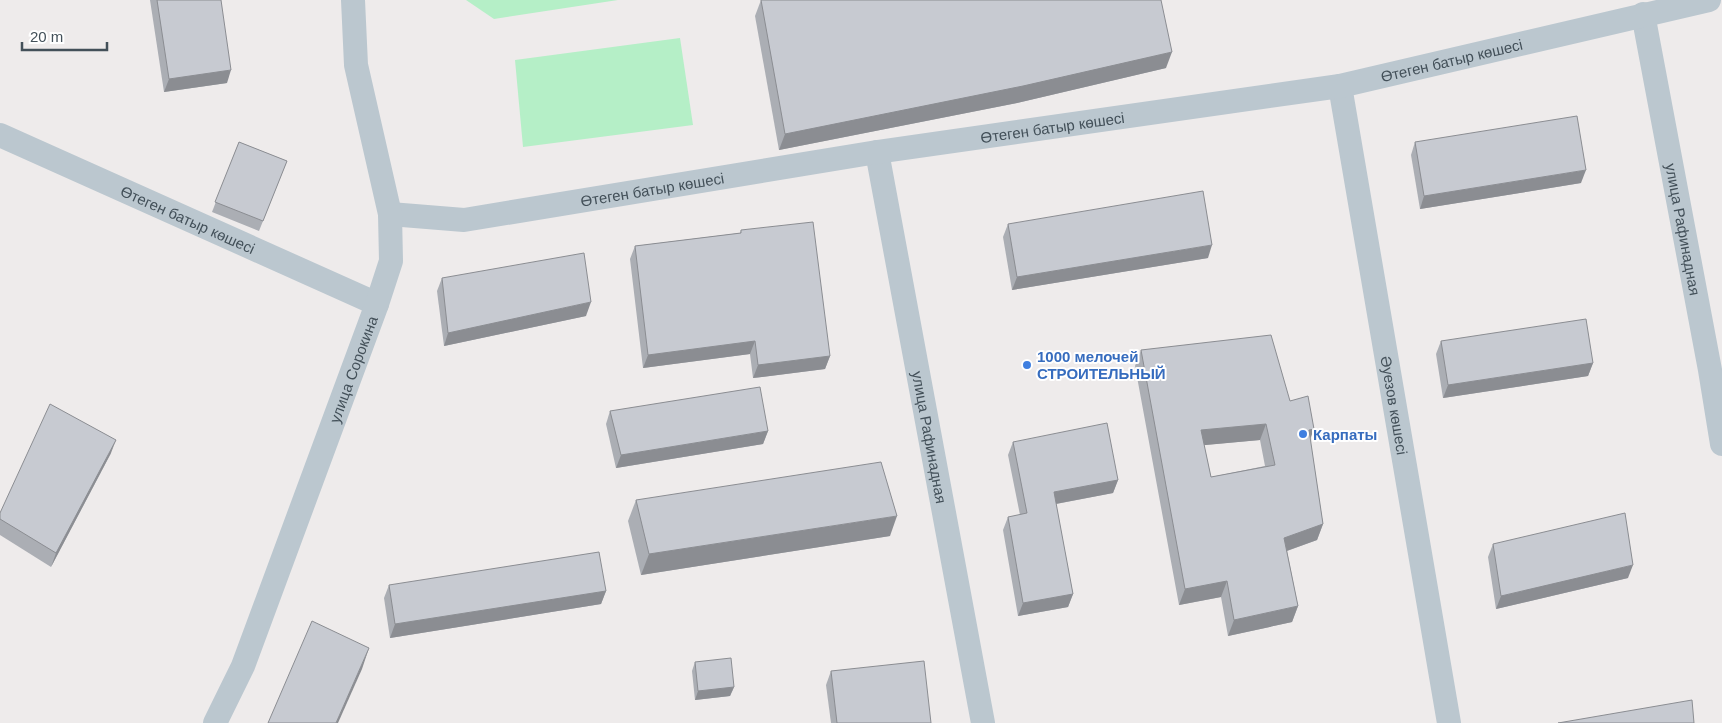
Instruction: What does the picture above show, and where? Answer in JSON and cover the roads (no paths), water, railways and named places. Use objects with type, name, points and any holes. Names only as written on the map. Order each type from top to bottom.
[{"type":"street","name":"улица Сорокина","points":[[215,723],[243,666],[378,304],[391,261],[390,214],[356,65],[353,0]]},
{"type":"street","name":"Өтеген батыр көшесі","points":[[390,214],[464,220],[876,152],[1340,86],[1709,0]]},
{"type":"street","name":"улица Рафинадная","points":[[1643,14],[1716,368],[1722,444]]},
{"type":"street","name":"Әуезов көшесі","points":[[1340,86],[1449,723]]},
{"type":"street","name":"Өтеген батыр көшесі","points":[[0,135],[378,304]]},
{"type":"street","name":"улица Рафинадная","points":[[876,152],[983,723]]},
{"type":"place","name":"1000 мелочей СТРОИТЕЛЬНЫЙ","points":[[1027,365]]},
{"type":"place","name":"Карпаты","points":[[1303,434]]}]
